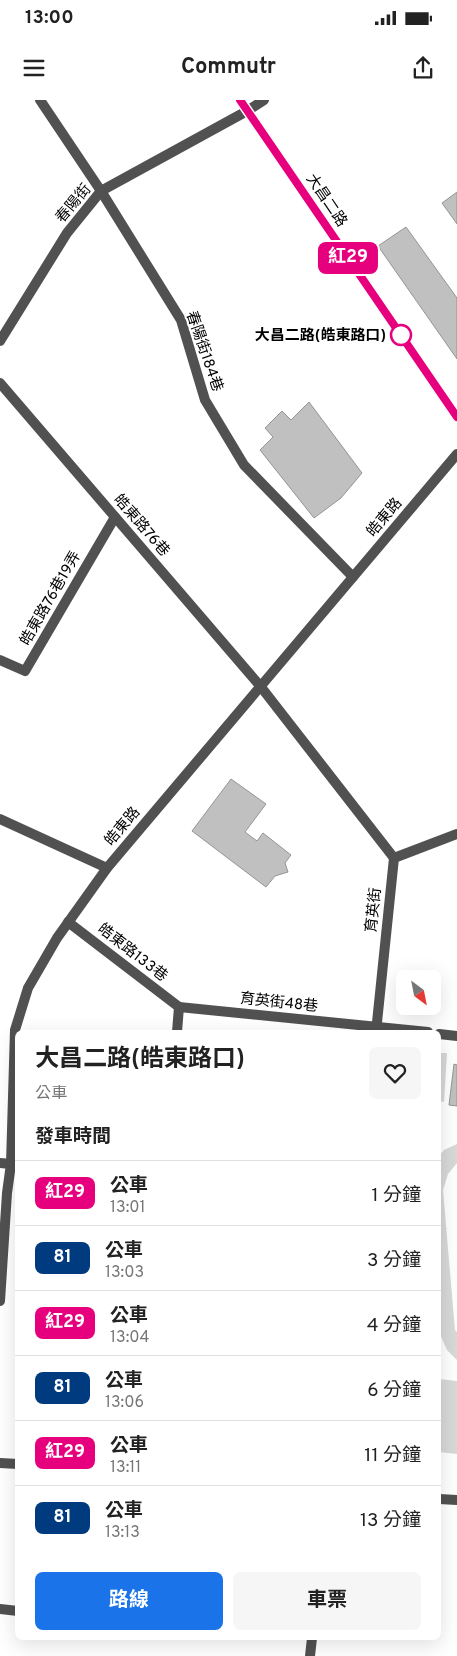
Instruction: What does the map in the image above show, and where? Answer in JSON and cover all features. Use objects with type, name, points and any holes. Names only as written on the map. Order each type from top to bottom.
[{"type":"street","name":"春陽街184巷","points":[[40,100],[102,191],[181,320],[205,400],[244,465],[353,577]]},
{"type":"street","name":"大昌二路","points":[[240,100],[457,417]]},
{"type":"street","name":"春陽街","points":[[0,341],[67,233],[102,191],[264,100]]},
{"type":"street","name":"皓東路76巷","points":[[0,383],[261,687],[394,858]]},
{"type":"street","name":"皓東路","points":[[0,1301],[12,1193],[5,1163],[15,1030],[28,988],[57,938],[107,868],[457,454]]},
{"type":"street","name":"皓東路76巷19弄","points":[[0,660],[26,671],[115,517]]},
{"type":"street","points":[[0,819],[107,868]]},
{"type":"street","points":[[394,858],[457,834]]},
{"type":"street","name":"育英街","points":[[376,1030],[394,858]]},
{"type":"street","name":"皓東路133巷","points":[[68,922],[180,1007]]},
{"type":"street","points":[[177,1030],[180,1007]]},
{"type":"street","name":"育英街48巷","points":[[180,1007],[376,1030]]},
{"type":"street","points":[[441,1034],[457,1036]]},
{"type":"street","points":[[0,1463],[15,1464]]},
{"type":"street","points":[[441,1499],[457,1500]]},
{"type":"street","points":[[0,1609],[15,1611]]},
{"type":"street","points":[[310,1656],[312,1640]]},
{"type":"shaded area","points":[[441,1053],[447,1053],[444,1102],[441,1101]]},
{"type":"shaded area","points":[[457,1144],[457,1163],[448,1174],[443,1190],[455,1330],[457,1332],[457,1360],[447,1350],[441,1336],[441,1154],[444,1150]]},
{"type":"shaded area","points":[[441,1379],[457,1381],[457,1454],[441,1452]]},
{"type":"building","points":[[457,192],[457,224],[442,203]]},
{"type":"building","points":[[406,227],[457,298],[457,359],[378,246]]},
{"type":"building","points":[[309,402],[362,473],[341,498],[314,518],[260,450],[273,437],[265,428],[282,411],[291,420]]},
{"type":"building","points":[[231,779],[266,804],[245,832],[257,841],[263,833],[291,855],[285,863],[288,872],[275,876],[266,887],[192,831]]},
{"type":"building","points":[[454,1064],[457,1065],[457,1106],[449,1105]]},
{"type":"bus line","name":"紅29","points":[[240,100],[457,417]]},
{"type":"place","name":"大昌二路(皓東路口)","points":[[401,335]]}]
